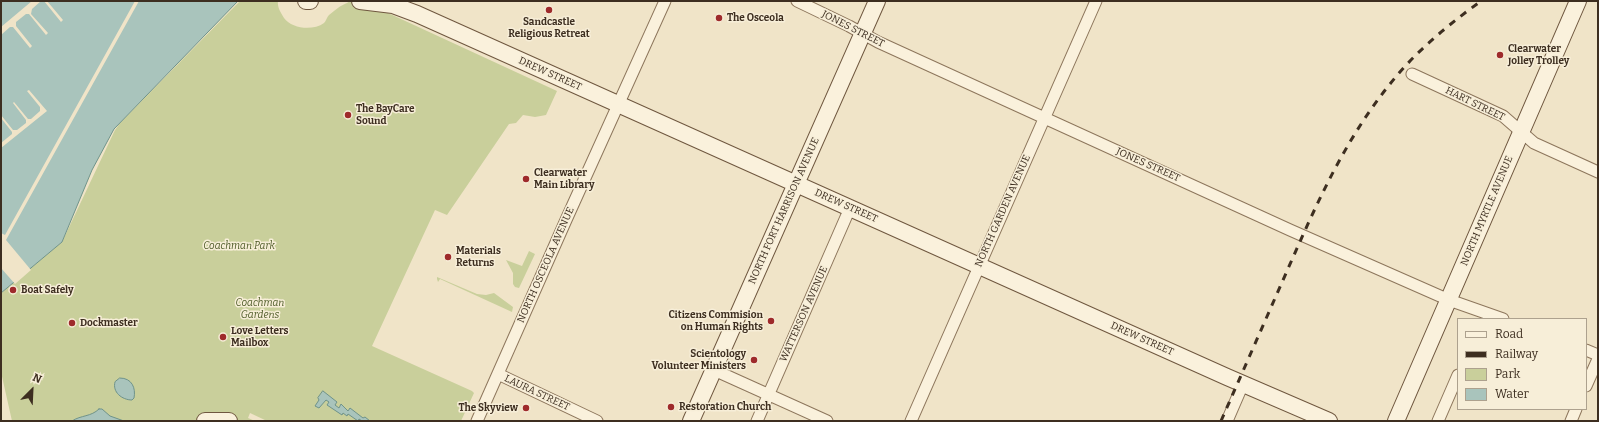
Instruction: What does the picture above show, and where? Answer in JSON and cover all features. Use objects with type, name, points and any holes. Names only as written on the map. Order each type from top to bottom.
[{"type":"street","name":"DREW STREET","points":[[360,1],[393,5],[417,14],[1243,384],[1329,421]]},
{"type":"street","name":"NORTH OSCEOLA AVENUE","points":[[477,421],[540,277],[665,1]]},
{"type":"street","name":"JONES STREET","points":[[796,1],[878,42],[1044,118],[1483,316],[1496,318]]},
{"type":"street","name":"NORTH FORT HARRISON AVENUE","points":[[691,421],[877,1]]},
{"type":"street","name":"NORTH GARDEN AVENUE","points":[[911,421],[1096,1]]},
{"type":"street","name":"NORTH MYRTLE AVENUE","points":[[1396,421],[1578,1]]},
{"type":"street","name":"HART STREET","points":[[1412,74],[1503,116],[1534,143],[1598,172]]},
{"type":"street","name":"WATTERSON AVENUE","points":[[757,421],[850,208]]},
{"type":"street","points":[[1587,350],[1598,355]]},
{"type":"street","points":[[1587,384],[1598,359]]},
{"type":"street","points":[[714,370],[827,421]]},
{"type":"street","name":"LAURA STREET","points":[[498,374],[597,421]]},
{"type":"street","points":[[1438,421],[1457,377]]},
{"type":"street","points":[[1227,421],[1243,384]]},
{"type":"street","points":[[1571,421],[1576,410]]},
{"type":"street","points":[[205,421],[229,421]]},
{"type":"green space","name":"Coachman Park","points":[[240,1],[278,1],[280,10],[288,22],[297,27],[309,28],[319,26],[324,23],[329,15],[345,4],[352,1],[362,1],[557,91],[546,115],[535,117],[523,115],[516,123],[509,124],[447,215],[435,210],[372,346],[472,391],[474,393],[461,421],[267,421],[250,413],[248,418],[255,421],[12,421],[1,372],[1,293],[62,242],[115,130],[120,123]]},
{"type":"green space","points":[[529,251],[535,254],[519,288],[515,287],[513,284],[513,273],[506,260],[522,266]]},
{"type":"green space","points":[[437,277],[477,294],[486,295],[494,293],[513,307],[512,312],[440,279],[438,282]]},
{"type":"water","points":[[1,1],[238,1],[114,129],[92,170],[62,242],[1,293]]},
{"type":"water","points":[[120,378],[128,380],[134,387],[134,398],[132,400],[121,397],[116,392],[114,386],[115,382]]},
{"type":"water","points":[[323,391],[337,402],[335,405],[339,408],[341,404],[348,411],[350,408],[363,418],[365,417],[370,421],[362,421],[359,419],[358,421],[348,414],[347,416],[343,413],[342,415],[327,405],[329,402],[326,400],[319,408],[315,406]]},
{"type":"water","points":[[99,409],[102,409],[110,416],[124,421],[72,421],[96,412]]},
{"type":"pier","points":[[32,1],[41,1],[32,9],[31,14],[48,33],[46,35],[29,14],[26,14],[16,22],[16,26],[32,46],[30,48],[13,27],[10,27],[1,35],[1,27]]},
{"type":"pier","points":[[44,1],[47,1],[63,20],[61,22]]},
{"type":"pier","points":[[135,1],[139,1],[6,240],[31,270],[15,284],[1,268],[1,233],[5,235]]},
{"type":"pier","points":[[29,90],[47,111],[1,148],[1,143],[12,134],[12,132],[1,118],[1,115],[13,130],[17,130],[26,123],[26,120],[13,103],[14,102],[28,119],[31,119],[40,111],[40,107],[27,91]]},
{"type":"railway","points":[[1221,421],[1320,198],[1359,128],[1390,84],[1410,61],[1444,29],[1481,1]]},
{"type":"place","name":"Sandcastle Religious Retreat","points":[[549,10]]},
{"type":"place","name":"The Osceola","points":[[719,18]]},
{"type":"place","name":"Clearwater Jolley Trolley","points":[[1500,55]]},
{"type":"place","name":"The BayCare Sound","points":[[348,115]]},
{"type":"place","name":"Clearwater Main Library","points":[[526,179]]},
{"type":"place","name":"Materials Returns","points":[[448,257]]},
{"type":"place","name":"Boat Safely","points":[[13,290]]},
{"type":"place","name":"Citizens Commision on Human Rights","points":[[771,321]]},
{"type":"place","name":"Dockmaster","points":[[72,323]]},
{"type":"place","name":"Love Letters Mailbox","points":[[223,337]]},
{"type":"place","name":"Scientology Volunteer Ministers","points":[[754,360]]},
{"type":"place","name":"Restoration Church","points":[[671,407]]},
{"type":"place","name":"The Skyview","points":[[526,408]]},
{"type":"park label","name":"Coachman Gardens","points":[[260,308]]}]
